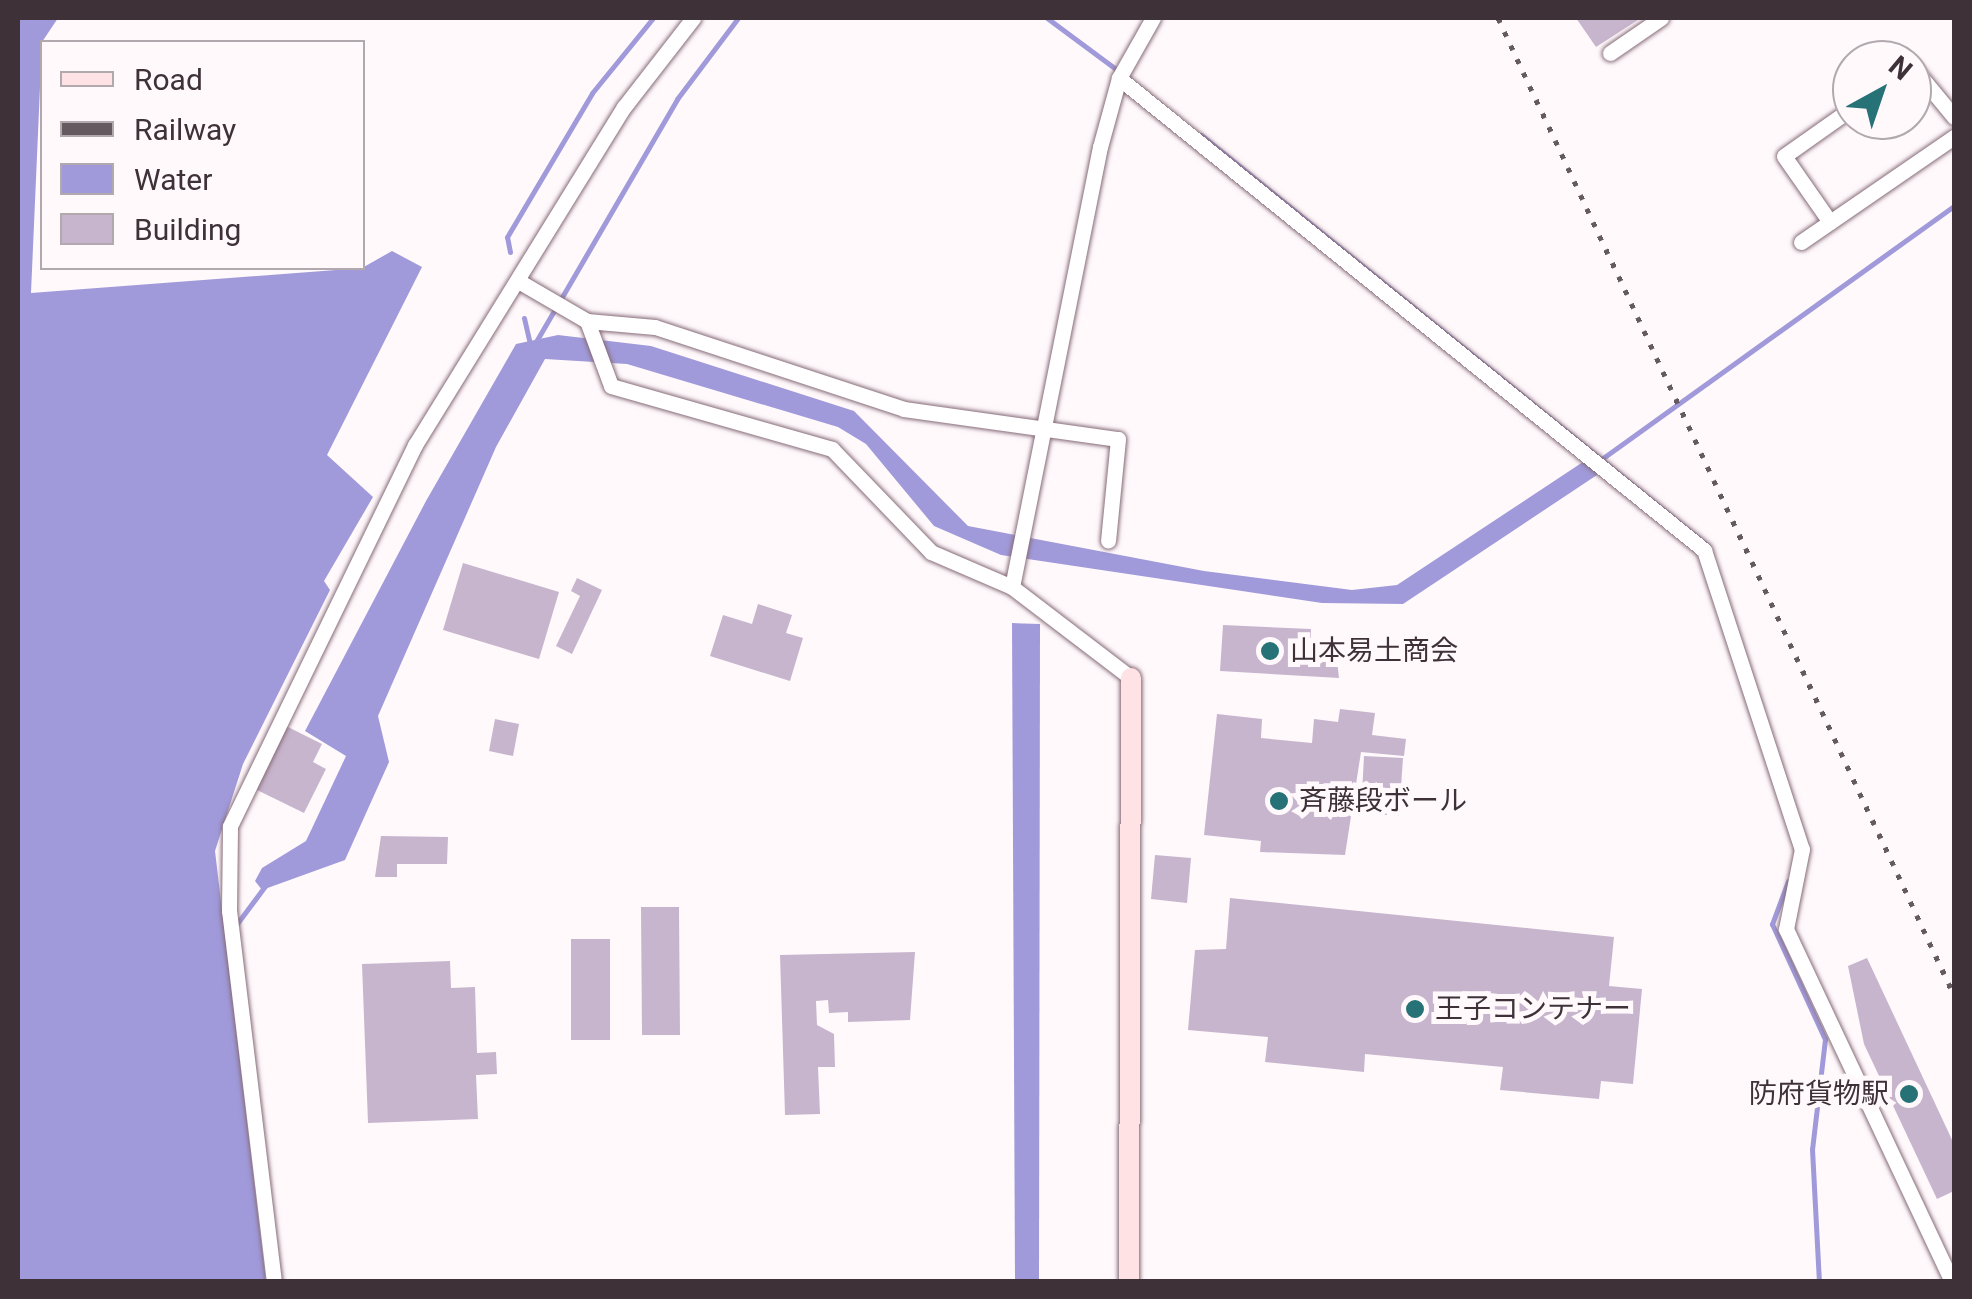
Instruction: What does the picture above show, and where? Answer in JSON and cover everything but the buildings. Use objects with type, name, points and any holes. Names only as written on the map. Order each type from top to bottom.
[{"type":"street","points":[[274,1282],[230,911],[230,826],[415,445],[520,282],[624,107],[693,18]]},
{"type":"street","points":[[1012,586],[1028,525],[1119,78],[1153,18]]},
{"type":"street","points":[[1610,53],[1661,18]]},
{"type":"street","points":[[1119,78],[1616,472],[1704,550],[1802,849],[1786,929],[1952,1282]]},
{"type":"street","points":[[1932,90],[1954,117]]},
{"type":"street","points":[[1830,222],[1784,156],[1832,122]]},
{"type":"street","points":[[1801,242],[1954,138]]},
{"type":"street","points":[[520,282],[584,322],[654,327],[904,409],[1118,439],[1108,542]]},
{"type":"street","points":[[584,322],[605,376],[623,392],[832,449],[930,552],[1012,586],[1051,612],[1131,678],[1129,1282]]},
{"type":"water","points":[[18,18],[58,18],[40,40],[31,293],[365,270],[365,266],[392,251],[422,267],[327,455],[373,497],[324,581],[330,590],[243,764],[215,851],[266,1281],[18,1281]]},
{"type":"water","points":[[558,335],[651,346],[854,411],[968,526],[1204,571],[1352,590],[1397,585],[1589,458],[1603,471],[1403,604],[1322,603],[1001,555],[934,526],[866,444],[838,427],[627,364],[545,359],[496,447],[378,716],[389,762],[345,860],[262,890],[255,881],[262,868],[306,841],[346,756],[305,731],[426,501],[516,344]]},
{"type":"water","points":[[1012,623],[1040,624],[1039,1282],[1015,1281]]},
{"type":"waterway","points":[[510,252],[507,237],[592,93],[653,18]]},
{"type":"waterway","points":[[534,345],[677,99],[738,18]]},
{"type":"waterway","points":[[1047,18],[1121,73]]},
{"type":"waterway","points":[[1201,135],[1708,546]]},
{"type":"waterway","points":[[1603,458],[1954,206]]},
{"type":"waterway","points":[[524,318],[531,348]]},
{"type":"waterway","points":[[1788,881],[1772,924],[1825,1039],[1812,1149],[1819,1282]]},
{"type":"waterway","points":[[236,925],[265,886]]},
{"type":"railway","points":[[1498,18],[1954,995]]},
{"type":"place","name":"山本易土商会","points":[[1270,651]]},
{"type":"place","name":"斉藤段ボール","points":[[1279,801]]},
{"type":"place","name":"王子コンテナー","points":[[1415,1009]]},
{"type":"place","name":"防府貨物駅","points":[[1909,1094]]}]
